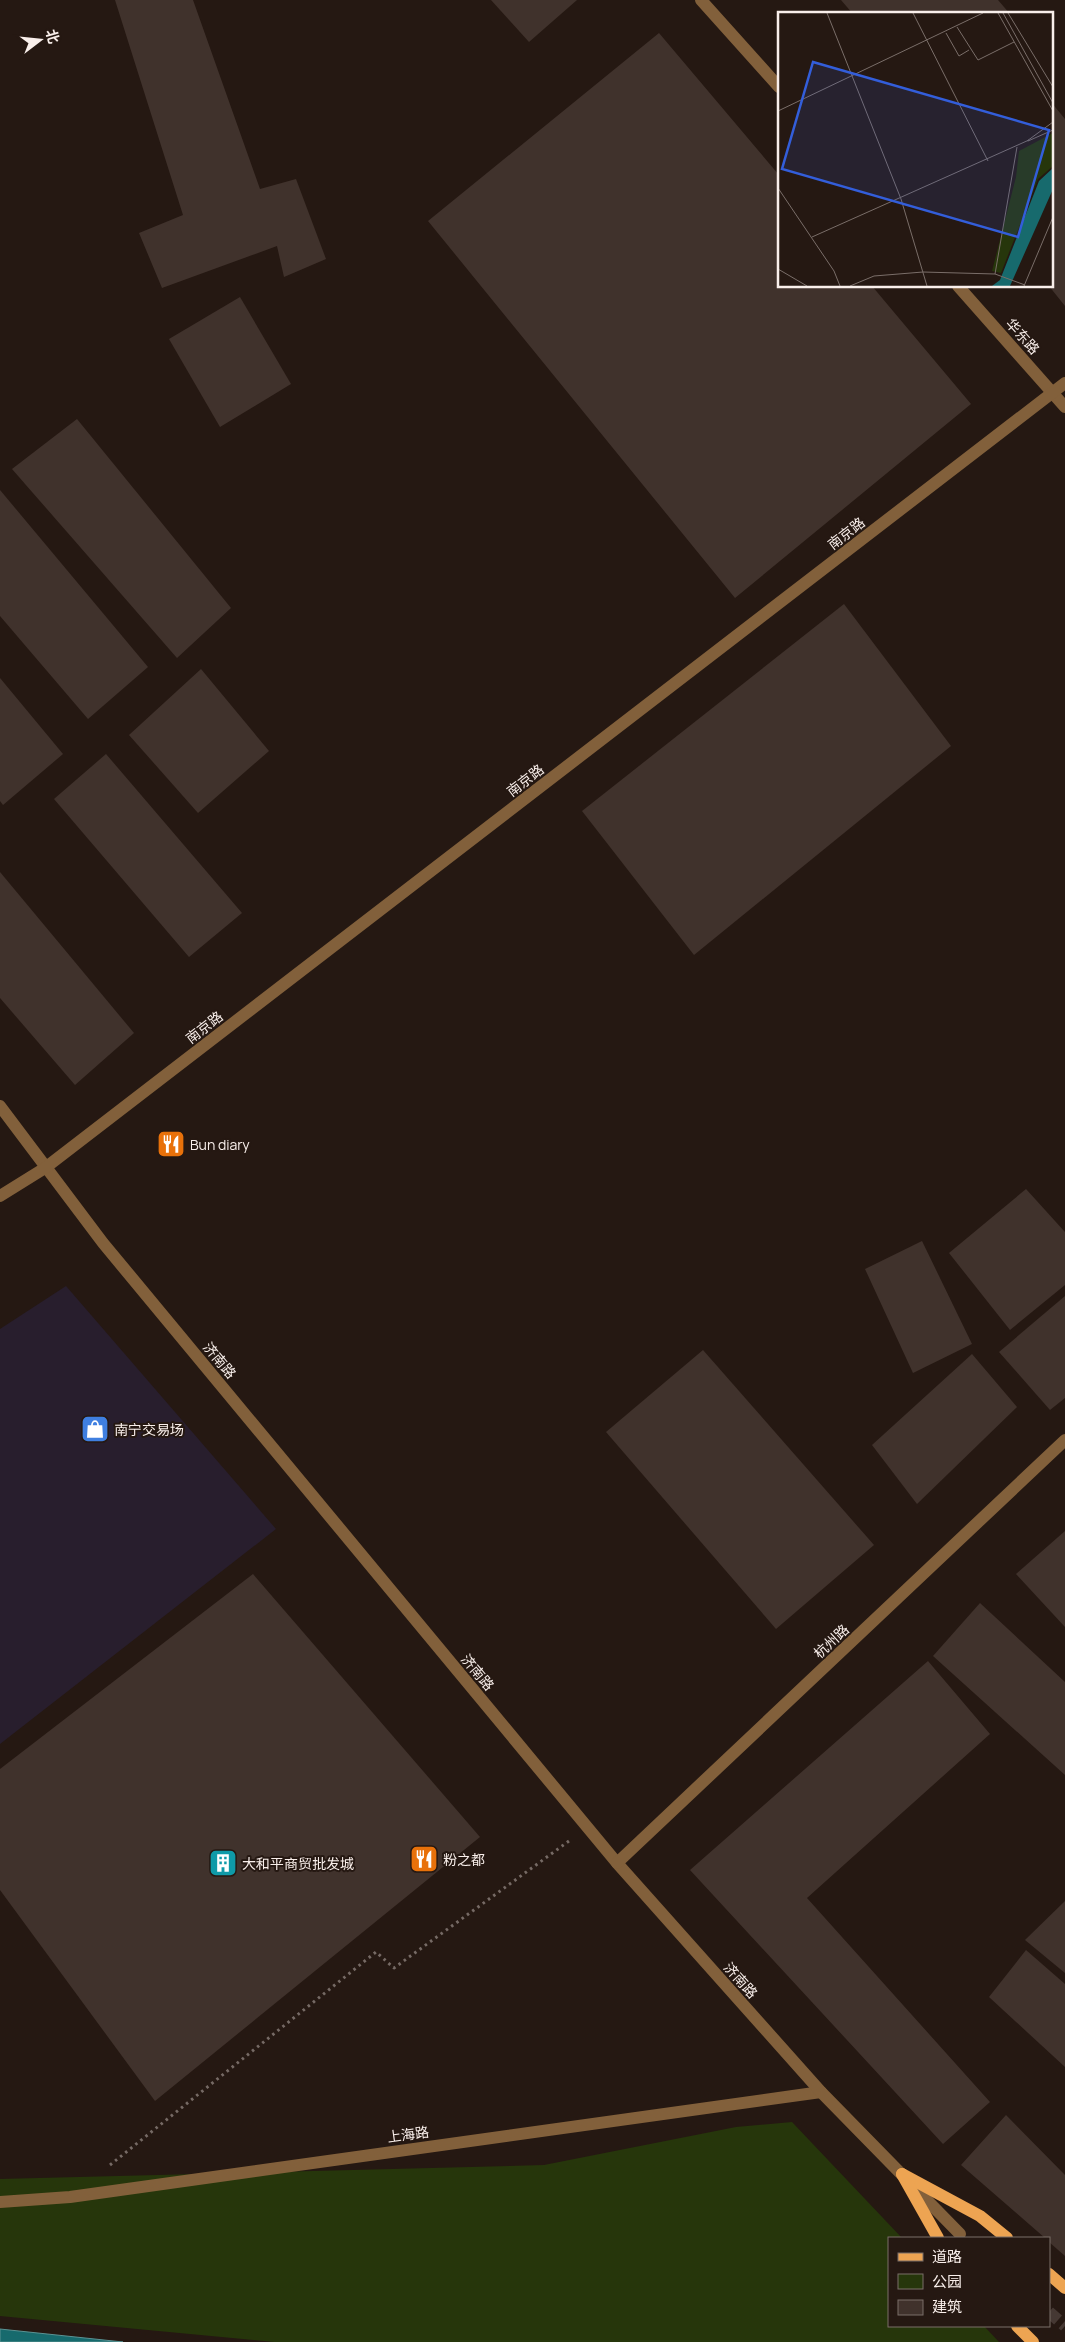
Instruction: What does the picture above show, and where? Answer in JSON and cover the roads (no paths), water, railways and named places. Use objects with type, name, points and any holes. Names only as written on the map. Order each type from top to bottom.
[{"type":"main road","points":[[902,2174],[937,2237]]},
{"type":"main road","points":[[902,2174],[980,2216],[1006,2237]]},
{"type":"main road","points":[[1050,2275],[1065,2288]]},
{"type":"main road","points":[[1018,2327],[1033,2342]]},
{"type":"street","points":[[701,0],[778,86]]},
{"type":"street","name":"华东路","points":[[960,288],[1065,406]]},
{"type":"street","name":"南京路","points":[[0,1196],[44,1168],[1065,383]]},
{"type":"street","name":"济南路","points":[[0,1106],[44,1168],[109,1251],[617,1863],[821,2092],[960,2234]]},
{"type":"street","name":"杭州路","points":[[617,1863],[1065,1440]]},
{"type":"street","name":"上海路","points":[[0,2202],[70,2197],[821,2092]]},
{"type":"water","points":[[0,2329],[123,2342],[0,2342]]},
{"type":"tunnel","points":[[1050,2313],[1065,2326]]},
{"type":"place","name":"Bun diary","points":[[171,1144]]},
{"type":"place","name":"南宁交易场","points":[[95,1429]]},
{"type":"place","name":"粉之都","points":[[424,1859]]},
{"type":"place","name":"大和平商贸批发城","points":[[223,1863]]}]
